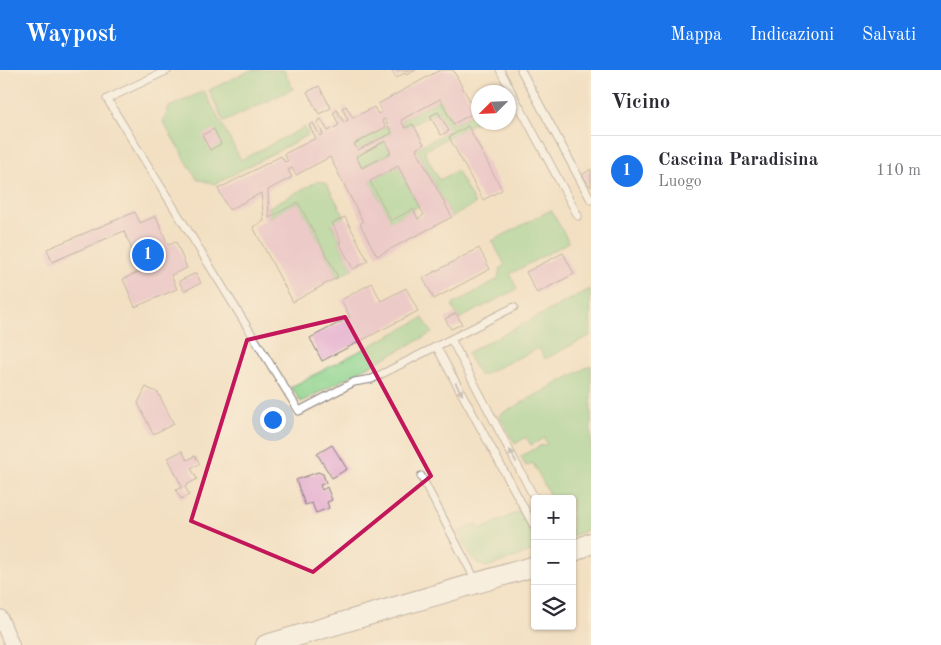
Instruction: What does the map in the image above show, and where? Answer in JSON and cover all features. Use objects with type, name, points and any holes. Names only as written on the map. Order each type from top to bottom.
[{"type":"main road","points":[[576,550],[591,543]]},
{"type":"main road","points":[[266,645],[531,567]]},
{"type":"street","points":[[0,617],[12,645]]},
{"type":"lane","points":[[168,70],[107,99],[299,411],[354,382],[372,379],[514,307]]},
{"type":"lane","points":[[500,70],[578,216]]},
{"type":"lane","points":[[521,70],[591,200]]},
{"type":"lane","points":[[451,339],[533,495]]},
{"type":"lane","points":[[436,346],[531,521]]},
{"type":"lane","points":[[421,476],[477,582]]},
{"type":"highlighted area","points":[[345,317],[431,476],[313,572],[191,521],[247,340]]},
{"type":"green space","points":[[251,70],[284,70],[293,89],[224,122],[209,90]]},
{"type":"green space","points":[[204,91],[241,160],[305,127],[308,135],[215,184],[197,179],[163,122],[169,107]]},
{"type":"green space","points":[[440,99],[453,124],[471,115],[471,125],[424,151],[439,180],[457,171],[475,204],[452,217],[416,149],[448,131],[438,112],[405,128],[401,120]]},
{"type":"green space","points":[[389,127],[392,133],[358,150],[354,144]]},
{"type":"green space","points":[[385,141],[391,153],[362,168],[356,157]]},
{"type":"green space","points":[[398,166],[419,206],[391,221],[370,181]]},
{"type":"green space","points":[[318,181],[326,183],[345,217],[332,224],[353,269],[338,277],[298,202],[269,218],[269,207]]},
{"type":"green space","points":[[551,210],[569,242],[510,274],[517,289],[459,319],[452,305],[498,279],[500,268],[505,265],[492,241]]},
{"type":"green space","points":[[590,289],[591,335],[545,359],[539,348],[480,376],[467,353]]},
{"type":"green space","points":[[423,318],[432,333],[301,402],[291,387]]},
{"type":"green space","points":[[591,365],[591,528],[576,534],[576,495],[548,495],[549,494],[533,463],[526,466],[521,456],[547,444],[544,438],[531,445],[526,437],[515,444],[499,415]]},
{"type":"green space","points":[[520,511],[531,532],[531,551],[487,567],[481,565],[469,553],[459,532],[477,524],[480,530]]},
{"type":"building","points":[[391,70],[416,70],[396,78]]},
{"type":"building","points":[[440,70],[453,70],[471,103],[471,115],[453,124],[440,99],[401,120],[405,128],[413,124],[424,144],[416,149],[452,217],[377,256],[360,224],[363,222],[330,157],[296,175],[292,168],[288,170],[292,177],[268,190],[269,218],[298,202],[338,277],[293,302],[253,227],[264,221],[261,193],[229,210],[218,189],[281,156],[285,162],[288,161],[284,154],[316,138],[309,125],[313,123],[320,136],[323,134],[317,121],[321,119],[328,131],[339,125],[333,113],[337,110],[344,123],[348,120],[342,108],[346,106],[353,118],[374,107],[378,114],[382,112],[378,104]],"holes":[[[385,119],[392,133],[358,150],[354,144],[386,127],[382,120]],[[385,141],[391,153],[362,168],[356,157]],[[398,166],[424,215],[418,219],[413,209],[391,221],[370,181]]]},
{"type":"building","points":[[319,86],[331,108],[319,114],[307,92]]},
{"type":"building","points":[[438,112],[449,131],[441,135],[430,116]]},
{"type":"building","points":[[468,126],[502,190],[483,200],[449,137]]},
{"type":"building","points":[[214,129],[221,144],[210,150],[202,135]]},
{"type":"building","points":[[591,169],[591,187],[582,175]]},
{"type":"building","points":[[135,212],[140,223],[156,216],[168,245],[176,242],[187,268],[171,275],[177,289],[135,307],[123,279],[141,271],[124,231],[52,262],[47,249]]},
{"type":"building","points":[[345,217],[368,261],[353,269],[339,242],[341,241],[332,223]]},
{"type":"building","points":[[479,248],[490,269],[434,299],[423,278]]},
{"type":"building","points":[[563,253],[574,274],[537,293],[526,272]]},
{"type":"building","points":[[196,273],[201,283],[184,291],[179,281]]},
{"type":"building","points":[[372,283],[381,301],[406,288],[418,311],[322,361],[310,338],[350,317],[341,300]]},
{"type":"building","points":[[456,313],[462,324],[451,329],[445,319]]},
{"type":"building","points":[[146,387],[158,393],[174,424],[153,434],[138,403]]},
{"type":"building","points":[[332,445],[347,469],[332,478],[317,454]]},
{"type":"building","points":[[182,451],[187,460],[195,456],[200,464],[191,468],[197,479],[185,486],[189,495],[181,499],[176,490],[182,487],[168,458]]},
{"type":"building","points":[[318,472],[323,474],[326,483],[320,485],[322,490],[327,487],[332,500],[327,502],[329,508],[316,513],[312,503],[305,505],[296,480]]},
{"type":"place","name":"Cascina Paradisina","points":[[148,255]]}]
